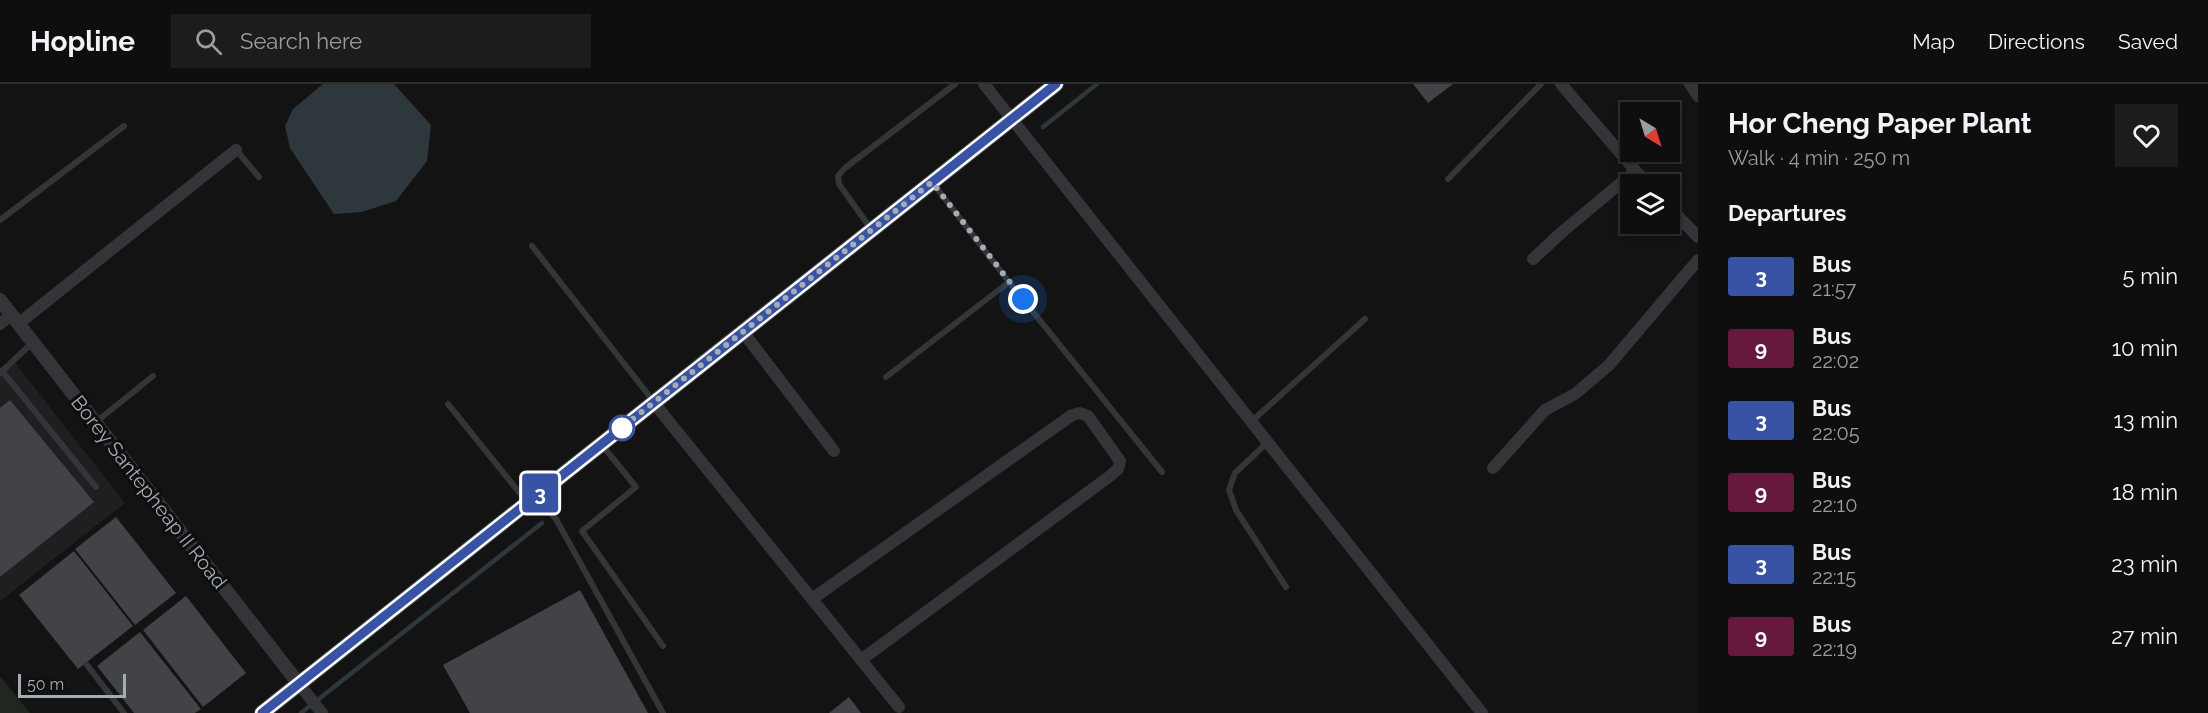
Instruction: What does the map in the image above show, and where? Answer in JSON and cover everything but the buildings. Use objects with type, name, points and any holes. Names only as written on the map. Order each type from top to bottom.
[{"type":"main road","points":[[262,713],[302,689],[532,499],[1056,84]]},
{"type":"street","points":[[984,84],[1269,441],[1482,713]]},
{"type":"street","points":[[1533,259],[1634,172],[1561,84]]},
{"type":"street","points":[[1690,84],[1698,96]]},
{"type":"street","points":[[0,324],[15,319],[236,150]]},
{"type":"street","points":[[1680,218],[1698,237]]},
{"type":"street","points":[[1493,468],[1545,410],[1575,394],[1609,365],[1698,260]]},
{"type":"street","name":"Borey Santepheap II Road","points":[[0,300],[302,689]]},
{"type":"street","points":[[743,332],[834,451]]},
{"type":"street","points":[[654,403],[899,707]]},
{"type":"street","points":[[812,599],[1072,415],[1080,413],[1088,416],[1120,461],[1118,469],[861,660]]},
{"type":"street","points":[[302,689],[322,713]]},
{"type":"lane","points":[[872,230],[839,184],[838,176],[845,168],[955,84]]},
{"type":"lane","points":[[1448,179],[1540,84]]},
{"type":"lane","points":[[0,220],[124,126]]},
{"type":"lane","points":[[236,150],[259,177]]},
{"type":"lane","points":[[932,182],[1009,282],[1162,472]]},
{"type":"lane","points":[[532,246],[654,403]]},
{"type":"lane","points":[[886,377],[1009,282]]},
{"type":"lane","points":[[1252,421],[1365,319]]},
{"type":"lane","points":[[33,342],[1,372],[96,486]]},
{"type":"lane","points":[[96,422],[153,376]]},
{"type":"lane","points":[[448,404],[532,499],[556,519],[663,713]]},
{"type":"lane","points":[[1269,441],[1234,473],[1229,490],[1236,510],[1286,587]]},
{"type":"lane","points":[[601,444],[636,487],[582,531],[663,646]]},
{"type":"lane","points":[[87,665],[124,713]]},
{"type":"shaded area","points":[[323,84],[394,84],[431,125],[427,161],[396,201],[362,212],[334,214],[290,148],[285,126],[293,109]]},
{"type":"shaded area","points":[[12,359],[125,503],[0,601],[0,368]]},
{"type":"shaded area","points":[[0,676],[30,713],[0,713]]},
{"type":"waterway","points":[[1043,127],[1097,84]]},
{"type":"waterway","points":[[301,713],[542,523]]},
{"type":"bus line","name":"3","points":[[262,713],[1056,84]]},
{"type":"route","points":[[622,428],[619,430],[932,182],[1023,299]]}]
